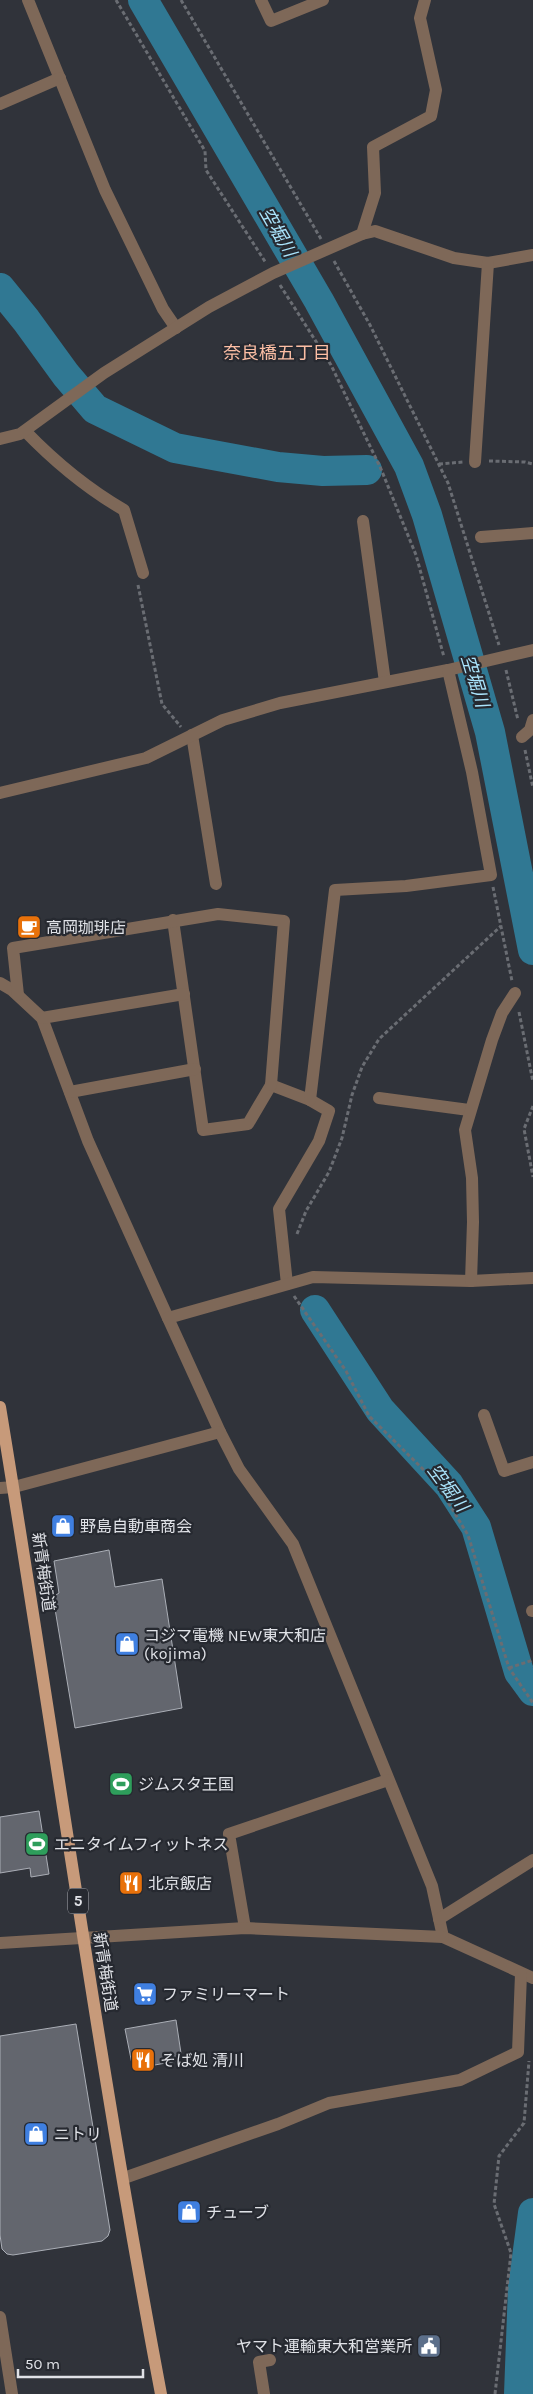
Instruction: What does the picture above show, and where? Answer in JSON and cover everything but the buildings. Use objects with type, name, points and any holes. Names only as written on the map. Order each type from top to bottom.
[{"type":"main road","name":"新青梅街道","points":[[0,1406],[84,1940],[161,2394]]},
{"type":"street","points":[[28,0],[106,190],[163,309],[176,328]]},
{"type":"street","points":[[261,0],[270,21],[323,0]]},
{"type":"street","points":[[362,234],[375,193],[374,147],[431,116],[436,90],[420,18],[425,0]]},
{"type":"street","points":[[0,104],[60,78]]},
{"type":"street","points":[[0,439],[25,431],[88,384],[209,307],[277,271],[362,234],[375,231],[454,258],[488,263],[533,255]]},
{"type":"street","points":[[475,462],[488,263]]},
{"type":"street","points":[[25,431],[48,456],[92,491],[124,510],[142,573]]},
{"type":"street","points":[[363,521],[385,682]]},
{"type":"street","points":[[481,537],[533,533]]},
{"type":"street","points":[[0,793],[146,758],[223,720],[280,703],[450,669],[533,650]]},
{"type":"street","points":[[310,1100],[335,890],[406,886],[491,875],[450,669]]},
{"type":"street","points":[[522,737],[530,730],[533,720]]},
{"type":"street","points":[[191,736],[216,884]]},
{"type":"street","points":[[18,995],[14,948],[173,920],[218,914],[284,922],[271,1086],[248,1124],[203,1130],[173,920]]},
{"type":"street","points":[[0,983],[18,995],[42,1018],[88,1141],[220,1432],[239,1469],[293,1544],[432,1886],[443,1937]]},
{"type":"street","points":[[471,1281],[472,1178],[465,1130],[469,1110],[502,1013],[515,993]]},
{"type":"street","points":[[42,1018],[184,994]]},
{"type":"street","points":[[70,1092],[195,1069]]},
{"type":"street","points":[[271,1086],[310,1100],[329,1111],[319,1142],[279,1209],[289,1284]]},
{"type":"street","points":[[379,1098],[469,1110]]},
{"type":"street","points":[[168,1318],[313,1277],[471,1281],[533,1278]]},
{"type":"street","points":[[484,1416],[504,1471],[533,1462]]},
{"type":"street","points":[[0,1488],[14,1487],[220,1432]]},
{"type":"street","points":[[246,1928],[229,1834],[388,1780]]},
{"type":"street","points":[[439,1919],[533,1860]]},
{"type":"street","points":[[0,1943],[84,1940],[246,1928],[443,1937],[527,1976],[518,2052],[460,2080],[329,2103],[278,2124],[124,2178]]},
{"type":"street","points":[[0,2317],[12,2394]]},
{"type":"street","points":[[264,2394],[259,2362],[270,2360]]},
{"type":"path","points":[[116,0],[205,151],[206,170],[277,271],[330,365],[381,469],[416,556],[450,669]]},
{"type":"path","points":[[180,0],[370,325],[448,483],[502,658]]},
{"type":"path","points":[[142,573],[136,578],[162,704],[191,736]]},
{"type":"path","points":[[533,1106],[524,1129],[533,1177]]},
{"type":"path","points":[[289,1284],[292,1293],[346,1371],[369,1416],[435,1481],[468,1535],[509,1668],[533,1703]]},
{"type":"path","points":[[509,1668],[531,1660]]},
{"type":"path","points":[[494,2394],[511,2253],[494,2204],[499,2156],[524,2123],[529,2053]]},
{"type":"waterway","name":"空堀川","points":[[143,0],[319,301],[409,466],[427,515],[490,732],[533,950]]},
{"type":"waterway","name":"空堀川","points":[[0,288],[66,375],[95,409],[175,448],[278,467],[323,471],[367,470]]},
{"type":"waterway","name":"空堀川","points":[[315,1310],[380,1410],[449,1485],[476,1527],[519,1672],[533,1691]]},
{"type":"waterway","name":"空堀川","points":[[519,2394],[523,2287],[533,2213]]},
{"type":"place","name":"高岡珈琲店","points":[[29,927]]},
{"type":"place","name":"野島自動車商会","points":[[63,1526]]},
{"type":"place","name":"コジマ電機 NEW東大和店 (kojima)","points":[[127,1644]]},
{"type":"place","name":"ジムスタ王国","points":[[121,1784]]},
{"type":"place","name":"エニタイムフィットネス","points":[[37,1844]]},
{"type":"place","name":"北京飯店","points":[[131,1883]]},
{"type":"place","name":"ファミリーマート","points":[[145,1994]]},
{"type":"place","name":"そば処 清川","points":[[143,2060]]},
{"type":"place","name":"ニトリ","points":[[36,2134]]},
{"type":"place","name":"チューブ","points":[[189,2212]]},
{"type":"place","name":"ヤマト運輸東大和営業所","points":[[429,2346]]},
{"type":"district","name":"奈良橋五丁目","points":[[277,353]]}]
